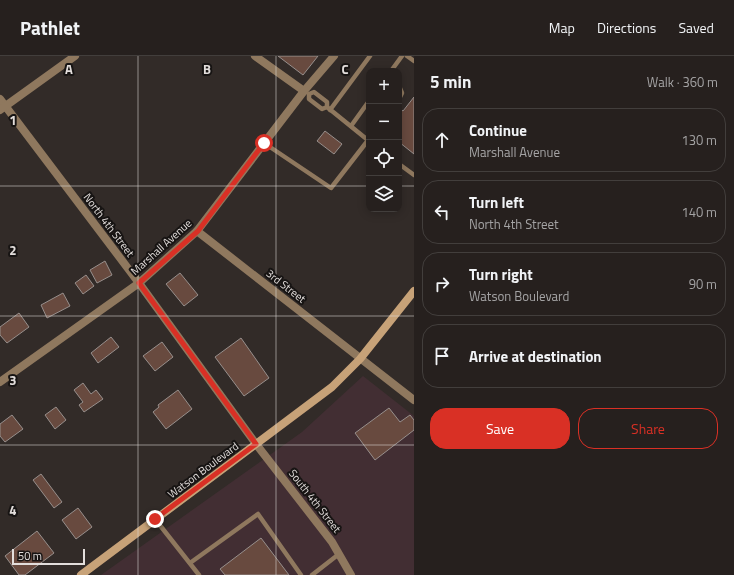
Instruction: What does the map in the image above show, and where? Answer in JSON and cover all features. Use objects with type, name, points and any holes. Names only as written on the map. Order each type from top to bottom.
[{"type":"main road","name":"Watson Boulevard","points":[[86,573],[155,519],[332,387],[360,359],[414,291]]},
{"type":"street","points":[[3,108],[75,56]]},
{"type":"street","points":[[254,56],[306,93]]},
{"type":"street","name":"Marshall Avenue","points":[[0,382],[139,283],[198,231],[264,143],[306,93],[334,56]]},
{"type":"street","name":"North 4th Street","points":[[0,99],[3,108],[139,283],[256,444]]},
{"type":"street","name":"3rd Street","points":[[198,231],[414,400]]},
{"type":"street","name":"South 4th Street","points":[[256,444],[332,542],[351,575]]},
{"type":"lane","points":[[329,109],[370,56]]},
{"type":"lane","points":[[393,68],[402,56]]},
{"type":"lane","points":[[407,56],[414,61]]},
{"type":"lane","points":[[329,109],[322,109],[309,99],[306,93],[314,92],[327,102],[329,109],[366,138]]},
{"type":"lane","points":[[351,126],[367,104]]},
{"type":"lane","points":[[264,143],[331,188],[366,144]]},
{"type":"lane","points":[[402,166],[414,175]]},
{"type":"lane","points":[[190,563],[258,514],[301,575]]},
{"type":"lane","points":[[155,519],[199,575]]},
{"type":"lane","points":[[312,575],[339,554]]},
{"type":"shaded area","points":[[363,376],[414,416],[414,575],[101,575],[302,432]]},
{"type":"building","points":[[278,56],[318,56],[303,75]]},
{"type":"building","points":[[414,97],[414,154],[402,144],[402,110],[403,111]]},
{"type":"building","points":[[325,131],[342,144],[334,154],[317,141]]},
{"type":"building","points":[[105,261],[112,275],[97,283],[90,270]]},
{"type":"building","points":[[180,273],[198,295],[184,306],[166,284]]},
{"type":"building","points":[[86,275],[94,286],[83,294],[75,283]]},
{"type":"building","points":[[63,293],[70,306],[47,318],[41,305]]},
{"type":"building","points":[[19,313],[29,327],[7,343],[0,335],[0,327]]},
{"type":"building","points":[[111,337],[119,347],[98,363],[91,353]]},
{"type":"building","points":[[241,338],[269,378],[244,396],[215,357]]},
{"type":"building","points":[[162,342],[173,357],[155,371],[143,356]]},
{"type":"building","points":[[83,383],[91,394],[96,390],[103,399],[84,412],[79,405],[83,402],[74,390]]},
{"type":"building","points":[[178,390],[192,409],[166,429],[153,412],[159,407],[158,405]]},
{"type":"building","points":[[56,407],[66,420],[55,429],[45,415]]},
{"type":"building","points":[[389,408],[400,422],[410,415],[414,420],[414,430],[375,460],[355,433]]},
{"type":"building","points":[[12,415],[23,429],[5,442],[0,436],[0,424]]},
{"type":"building","points":[[41,474],[62,502],[54,508],[33,480]]},
{"type":"building","points":[[78,508],[92,527],[76,539],[62,520]]},
{"type":"building","points":[[37,531],[54,553],[25,575],[19,575],[5,556]]},
{"type":"building","points":[[261,538],[289,575],[225,575],[220,569]]},
{"type":"route","points":[[155,519],[256,444],[139,283],[198,231],[264,143]]}]
